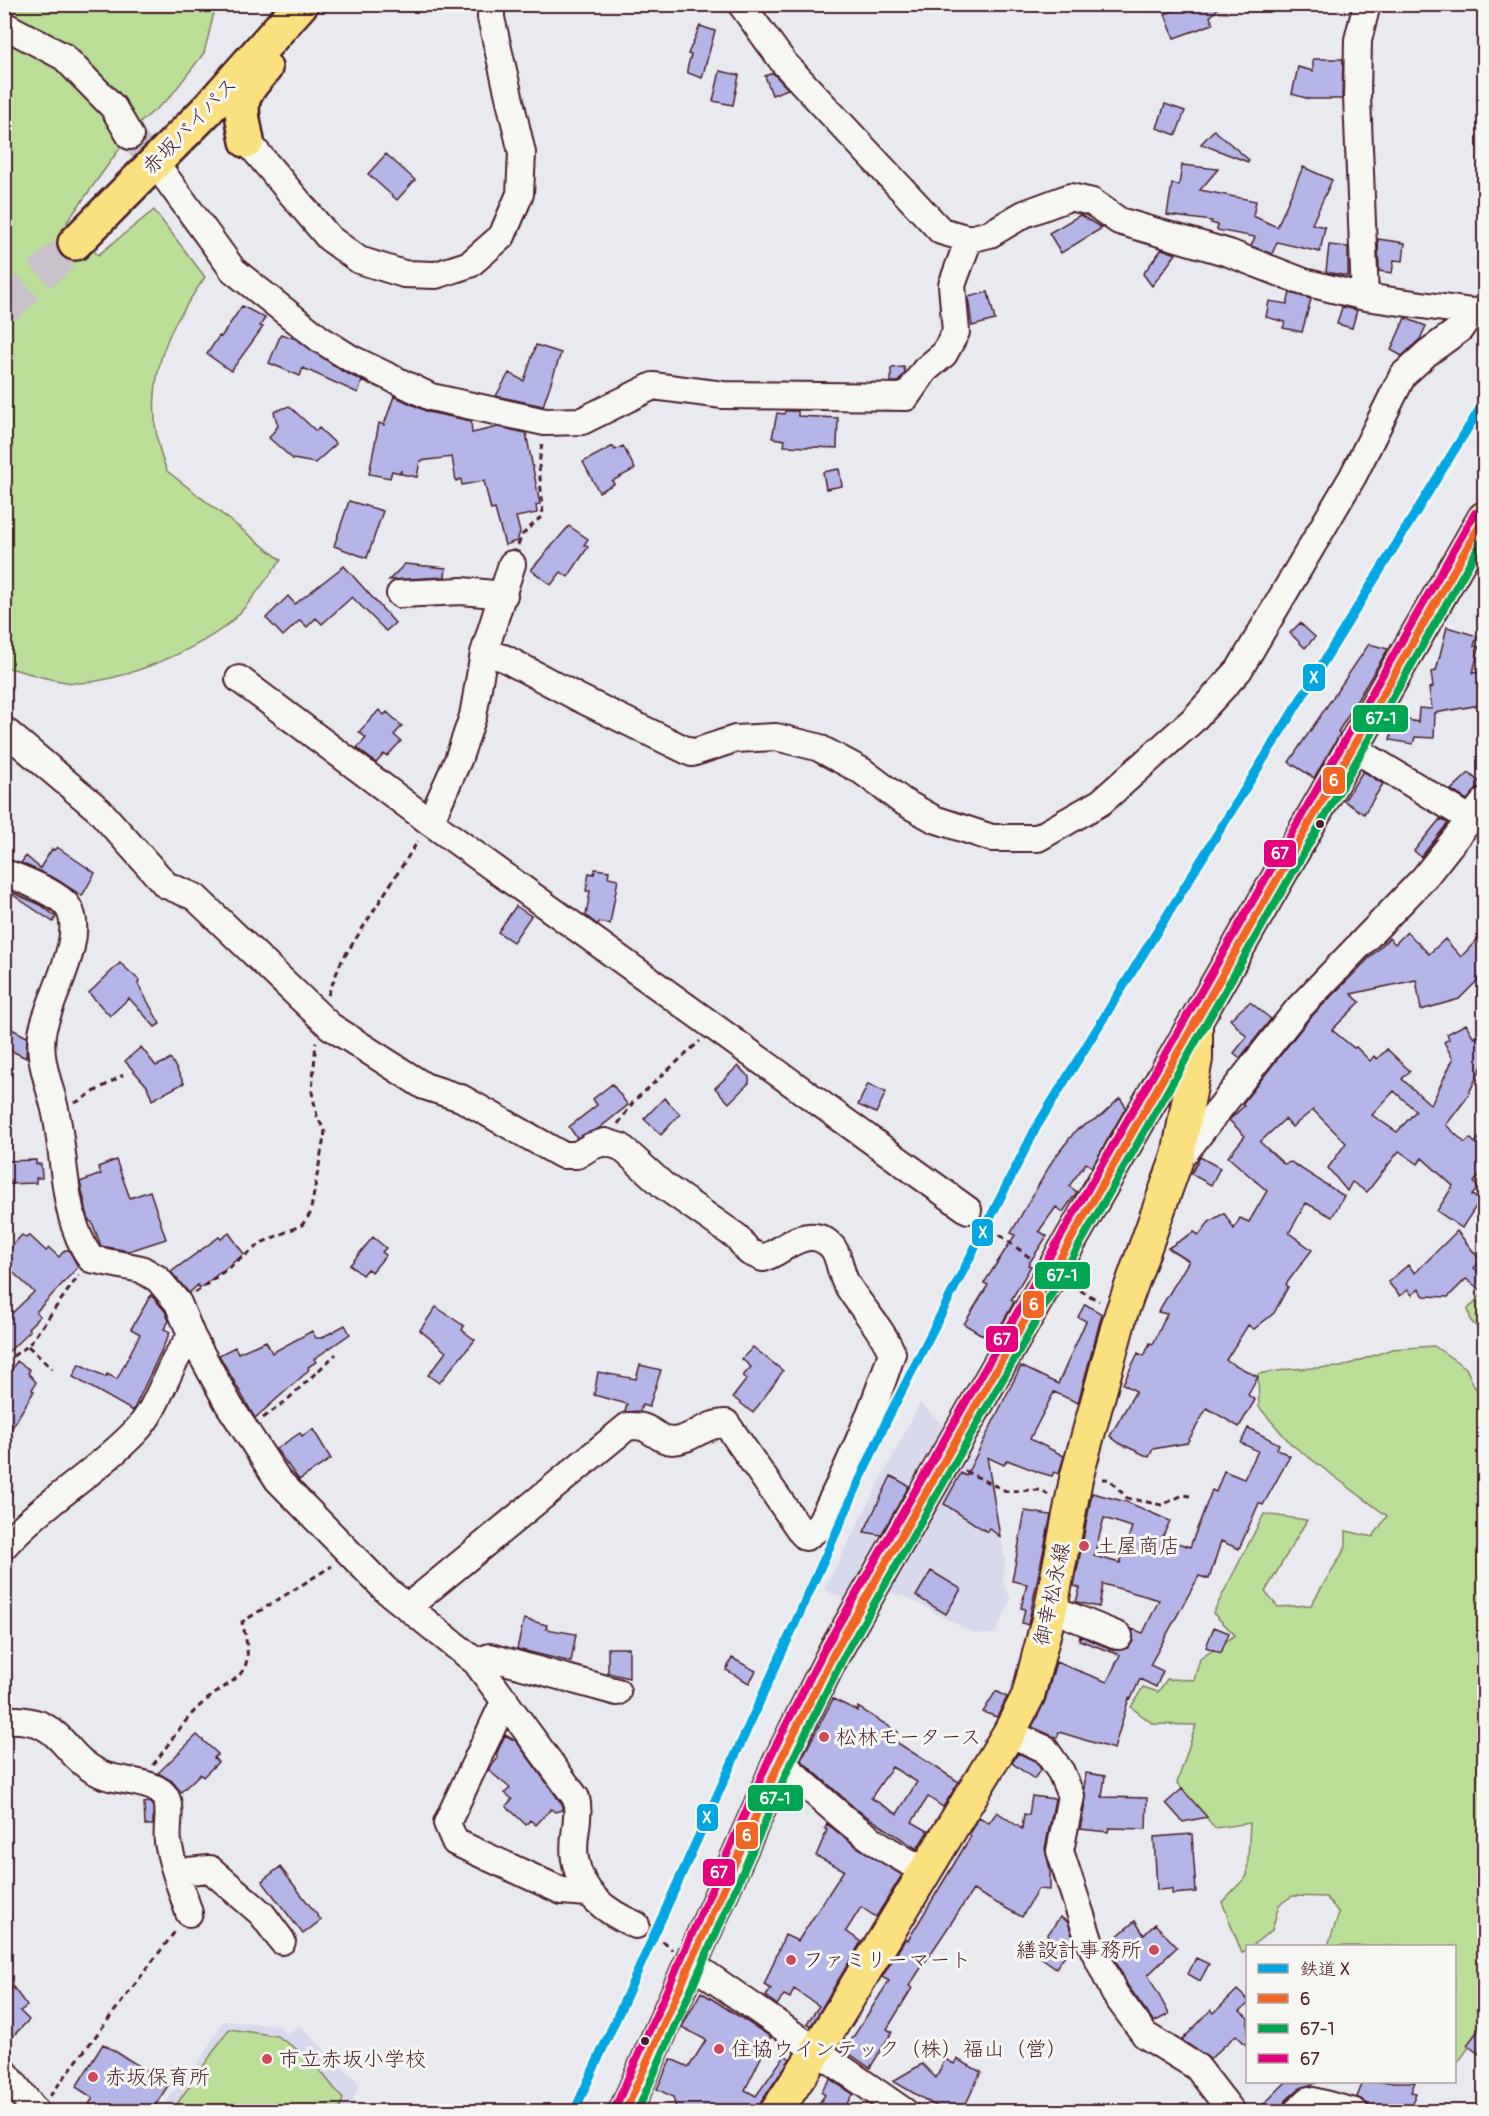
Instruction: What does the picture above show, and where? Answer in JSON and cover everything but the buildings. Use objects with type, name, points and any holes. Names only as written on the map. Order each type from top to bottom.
[{"type":"highway","points":[[120,198],[159,141],[270,18],[275,4]]},
{"type":"highway","name":"赤坂バイパス","points":[[75,243],[120,198],[167,161],[301,4]]},
{"type":"highway","points":[[248,141],[241,113],[244,92],[303,25],[314,4]]},
{"type":"highway","points":[[167,161],[198,131],[223,127],[248,141]]},
{"type":"main road","points":[[625,2112],[780,1761],[833,1655],[1485,518]]},
{"type":"main road","name":"御幸松永線","points":[[776,2112],[817,2050],[1009,1733],[1028,1695],[1051,1608],[1076,1479],[1120,1314],[1178,1156],[1196,1059],[1196,1023]]},
{"type":"street","points":[[248,141],[329,238],[359,260],[404,274],[436,275],[470,264],[502,236],[520,194],[522,153],[491,18],[491,4]]},
{"type":"street","points":[[741,4],[784,63],[941,231],[969,240],[990,234],[1024,214],[1070,197],[1092,202],[1119,221],[1229,254],[1304,282],[1365,297],[1478,312]]},
{"type":"street","points":[[1365,297],[1357,97],[1358,40],[1367,4]]},
{"type":"street","points":[[4,25],[64,57],[113,107],[130,136]]},
{"type":"street","points":[[167,161],[233,270],[320,339],[350,358],[431,397],[545,422],[582,421],[653,386],[723,395],[906,397],[925,370],[944,354],[956,332],[952,285],[969,240]]},
{"type":"street","points":[[484,653],[504,658],[692,753],[735,740],[776,737],[817,747],[862,771],[902,801],[934,819],[992,838],[1038,838],[1101,802],[1192,721],[1239,670],[1353,476],[1403,375],[1478,312]]},
{"type":"street","points":[[430,822],[458,760],[473,716],[484,653],[512,564]]},
{"type":"street","points":[[400,594],[462,591],[504,595]]},
{"type":"street","points":[[239,680],[430,822],[968,1210]]},
{"type":"street","points":[[4,730],[99,810],[165,885],[195,897],[323,1021],[424,1086],[461,1098],[562,1155],[577,1155],[592,1146],[605,1142],[621,1147],[664,1186],[737,1238],[749,1252],[764,1258],[779,1253],[793,1241],[810,1236],[824,1239],[834,1249],[844,1279],[885,1338],[892,1353],[871,1415],[846,1473],[817,1529],[811,1535],[806,1537],[802,1533],[726,1423],[717,1423],[673,1441],[665,1440],[643,1427],[628,1426],[409,1606]]},
{"type":"street","points":[[1178,1156],[1186,1151],[1299,1009],[1424,878],[1477,810],[1353,748]]},
{"type":"street","points":[[4,873],[16,876],[63,901],[69,908],[73,922],[67,964],[42,1032],[41,1052],[56,1114],[72,1220],[79,1243],[90,1259],[141,1269],[158,1279],[178,1303],[192,1337],[244,1431],[278,1480],[353,1559],[386,1590],[409,1606],[476,1662],[576,1798],[579,1812],[574,1858],[588,1893],[612,1914],[636,1925]]},
{"type":"street","points":[[4,1546],[137,1430],[153,1406],[179,1350],[192,1337]]},
{"type":"street","points":[[1051,1608],[1119,1636]]},
{"type":"street","points":[[476,1662],[490,1656],[617,1692]]},
{"type":"street","points":[[505,1700],[447,1823],[448,1831],[455,1842],[562,1891],[588,1893]]},
{"type":"street","points":[[4,1720],[23,1719],[50,1728],[90,1768],[102,1775],[139,1782],[163,1793],[168,1801],[168,1841],[189,1913]]},
{"type":"street","points":[[1009,1733],[1045,1749],[1071,1796],[1060,1851],[1089,1940],[1115,1994],[1145,2035],[1197,2067],[1232,2112]]},
{"type":"street","points":[[780,1761],[863,1836],[925,1870]]},
{"type":"street","points":[[176,1872],[210,1869],[262,1914],[282,1941]]},
{"type":"street","points":[[690,1963],[905,2112]]},
{"type":"street","points":[[4,2072],[36,2111]]},
{"type":"street","points":[[1296,2112],[1308,2100],[1355,2112]]},
{"type":"path","points":[[512,564],[522,535],[543,515],[539,465],[545,422]]},
{"type":"path","points":[[178,1303],[211,1282],[263,1242],[302,1225],[310,1214],[325,1132],[317,1116],[312,1092],[313,1049],[323,1021],[326,1000],[341,962],[430,822]]},
{"type":"path","points":[[605,1142],[634,1101],[714,1027]]},
{"type":"path","points":[[56,1114],[123,1075]]},
{"type":"path","points":[[968,1210],[1051,1273],[1120,1314]]},
{"type":"path","points":[[4,1362],[28,1346],[90,1259]]},
{"type":"path","points":[[28,1346],[52,1368]]},
{"type":"path","points":[[244,1431],[286,1401],[336,1354]]},
{"type":"path","points":[[945,1458],[990,1485],[1006,1491],[1041,1490],[1069,1510]]},
{"type":"path","points":[[1076,1479],[1108,1479],[1127,1498],[1162,1505],[1183,1495],[1190,1496]]},
{"type":"path","points":[[139,1782],[202,1704],[233,1683],[247,1664],[248,1642],[242,1622],[335,1565],[353,1559]]},
{"type":"path","points":[[36,2111],[73,2067],[189,1913]]},
{"type":"shaded area","points":[[920,1403],[947,1429],[850,1601],[824,1590]]},
{"type":"shaded area","points":[[965,1452],[990,1465],[1005,1560],[1003,1583],[1011,1599],[995,1634],[975,1634],[908,1598],[890,1592]]},
{"type":"shaded area","name":"市立赤坂小学校","points":[[223,2021],[278,2025],[286,2034],[300,2026],[359,2083],[350,2111],[160,2112],[176,2087],[183,2090]]},
{"type":"green space","points":[[5,5],[216,5],[204,53],[170,97],[135,127],[67,222],[98,255],[154,210],[205,277],[175,324],[161,359],[155,396],[155,416],[161,453],[167,471],[281,560],[235,618],[204,641],[137,671],[93,682],[58,681],[5,667]]},
{"type":"green space","points":[[1484,1292],[1484,1334],[1471,1321],[1468,1309]]},
{"type":"green space","points":[[1434,1346],[1466,1368],[1475,1388],[1484,1383],[1484,2039],[1478,2034],[1456,2066],[1456,1945],[1328,1945],[1339,1913],[1326,1897],[1292,1896],[1279,1905],[1272,1930],[1252,1945],[1246,1945],[1246,1950],[1242,1953],[1222,1902],[1247,1876],[1250,1823],[1215,1828],[1177,1783],[1196,1725],[1153,1724],[1131,1707],[1143,1687],[1158,1692],[1167,1679],[1194,1680],[1200,1659],[1235,1635],[1213,1613],[1264,1514],[1307,1520],[1265,1592],[1278,1607],[1311,1605],[1346,1547],[1346,1531],[1373,1537],[1387,1516],[1291,1444],[1259,1407],[1258,1374],[1291,1369],[1341,1367],[1392,1349]]},
{"type":"green space","name":"市立赤坂小学校","points":[[229,2029],[277,2036],[310,2058],[343,2099],[339,2111],[172,2111]]},
{"type":"tunnel","points":[[130,136],[164,175]]},
{"type":"tunnel","points":[[4,309],[75,243]]},
{"type":"rail line","name":"X","points":[[574,2112],[887,1420],[1037,1126],[1484,402]]},
{"type":"transit line","name":"67","points":[[615,2108],[770,1757],[824,1650],[1475,513]]},
{"type":"transit line","name":"6","points":[[625,2112],[780,1761],[833,1655],[1484,518]]},
{"type":"transit line","name":"67-1","points":[[637,2112],[790,1765],[842,1660],[1484,538]]},
{"type":"place","name":"土屋商店","points":[[1084,1546]]},
{"type":"place","name":"松林モータース","points":[[824,1737]]},
{"type":"place","name":"繕設計事務所","points":[[1154,1950]]},
{"type":"place","name":"ファミリーマート","points":[[791,1960]]},
{"type":"place","name":"住協ウインテック（株）福山（営）","points":[[719,2049]]},
{"type":"place","name":"市立赤坂小学校","points":[[267,2059]]},
{"type":"place","name":"赤坂保育所","points":[[93,2077]]}]
